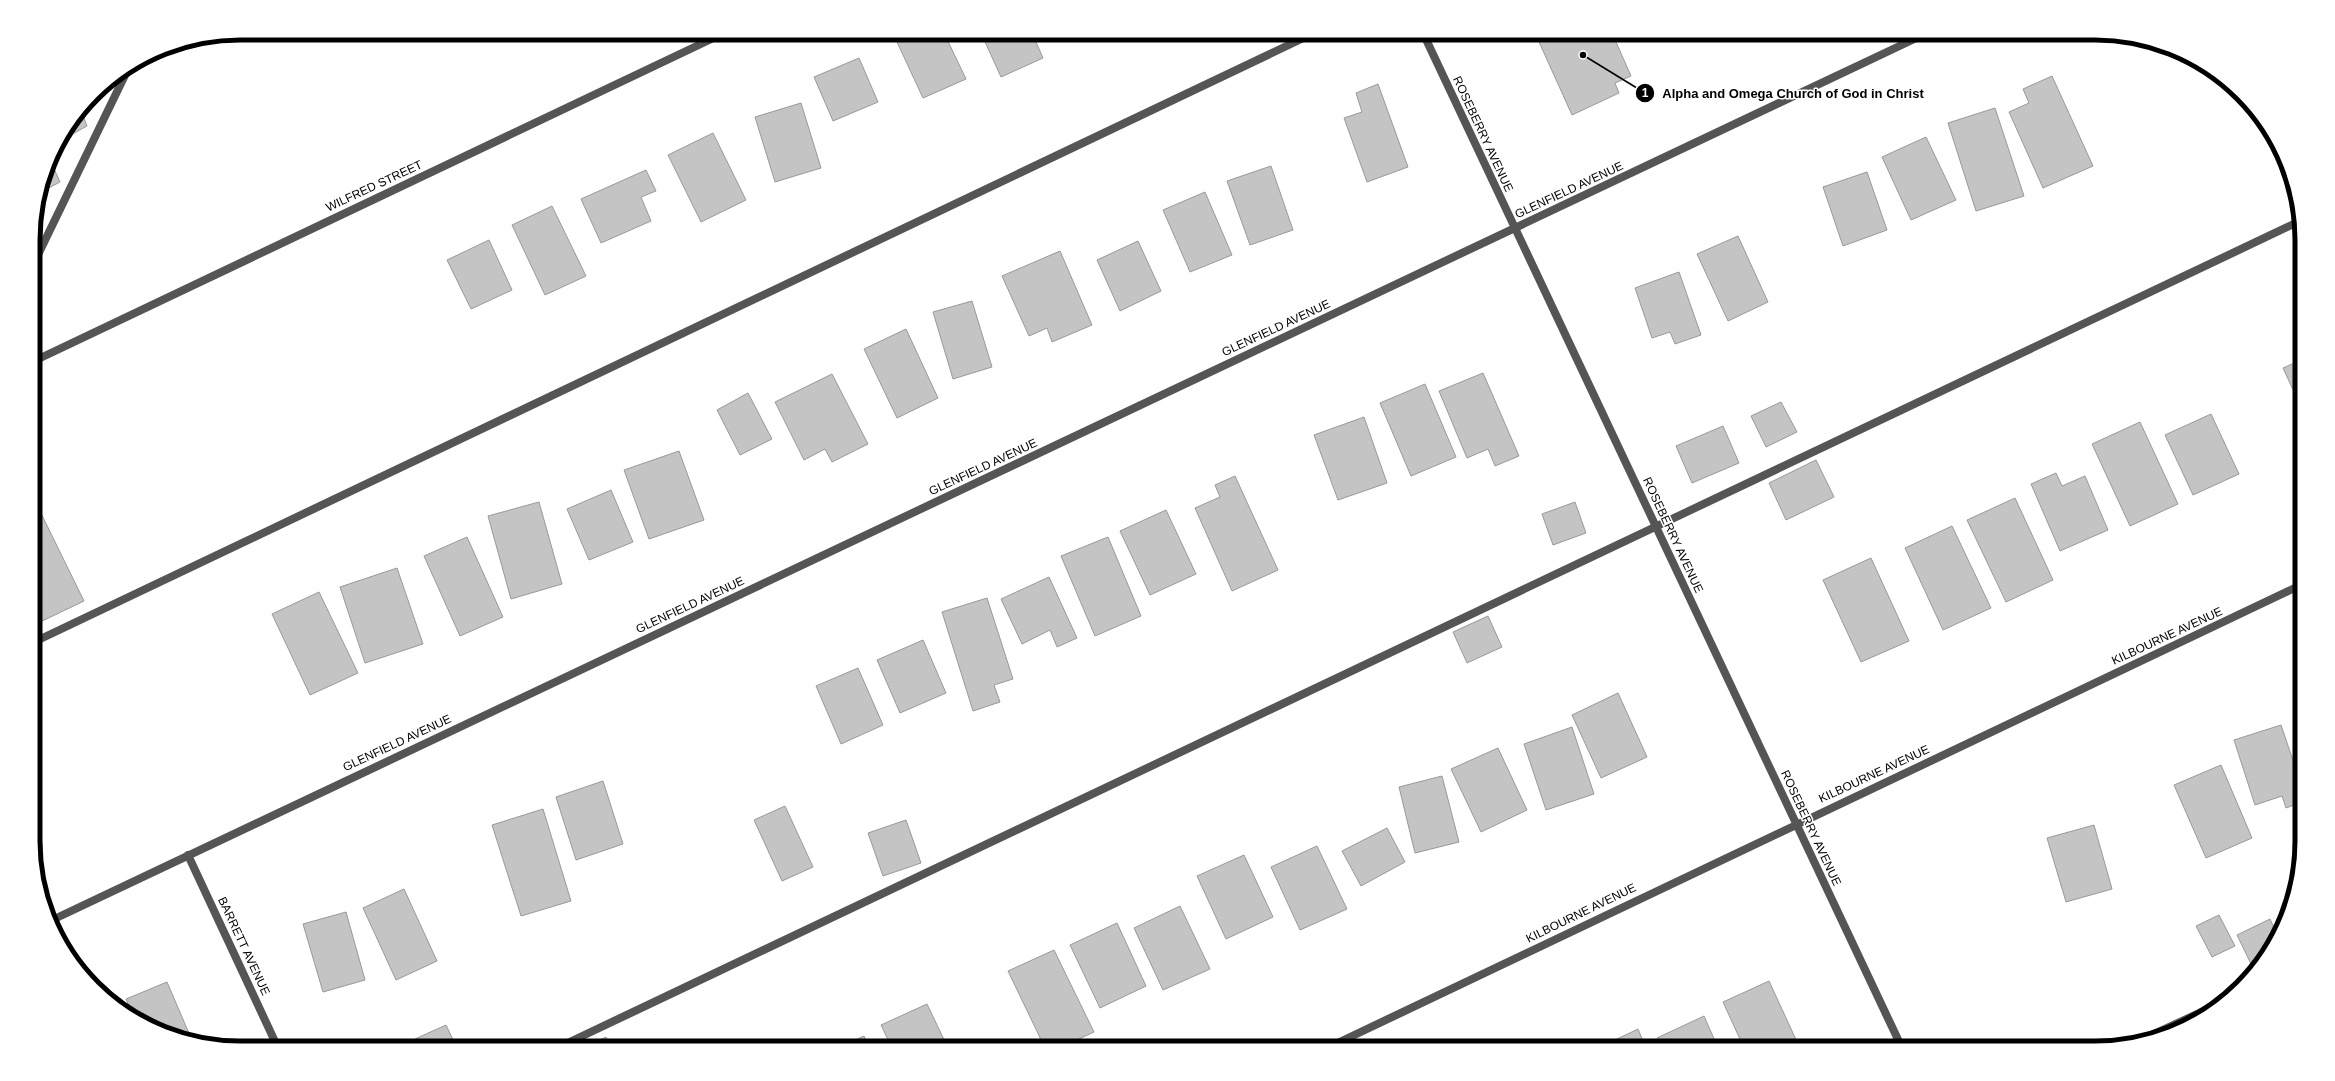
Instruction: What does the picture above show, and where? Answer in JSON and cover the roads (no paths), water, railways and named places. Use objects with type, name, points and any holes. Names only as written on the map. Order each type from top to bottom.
[{"type":"street","name":"WILFRED STREET","points":[[40,358],[709,40]]},
{"type":"street","points":[[40,639],[1299,40]]},
{"type":"street","name":"ROSEBERRY AVENUE","points":[[1426,40],[1899,1041]]},
{"type":"street","name":"GLENFIELD AVENUE","points":[[56,919],[188,855],[1912,40]]},
{"type":"street","points":[[40,251],[124,77]]},
{"type":"street","points":[[572,1041],[2294,224]]},
{"type":"street","name":"KILBOURNE AVENUE","points":[[1342,1041],[1796,824],[2295,589]]},
{"type":"street","name":"BARRETT AVENUE","points":[[188,855],[275,1041]]},
{"type":"place","name":"Alpha and Omega Church of God in Christ","points":[[1583,55]]}]
